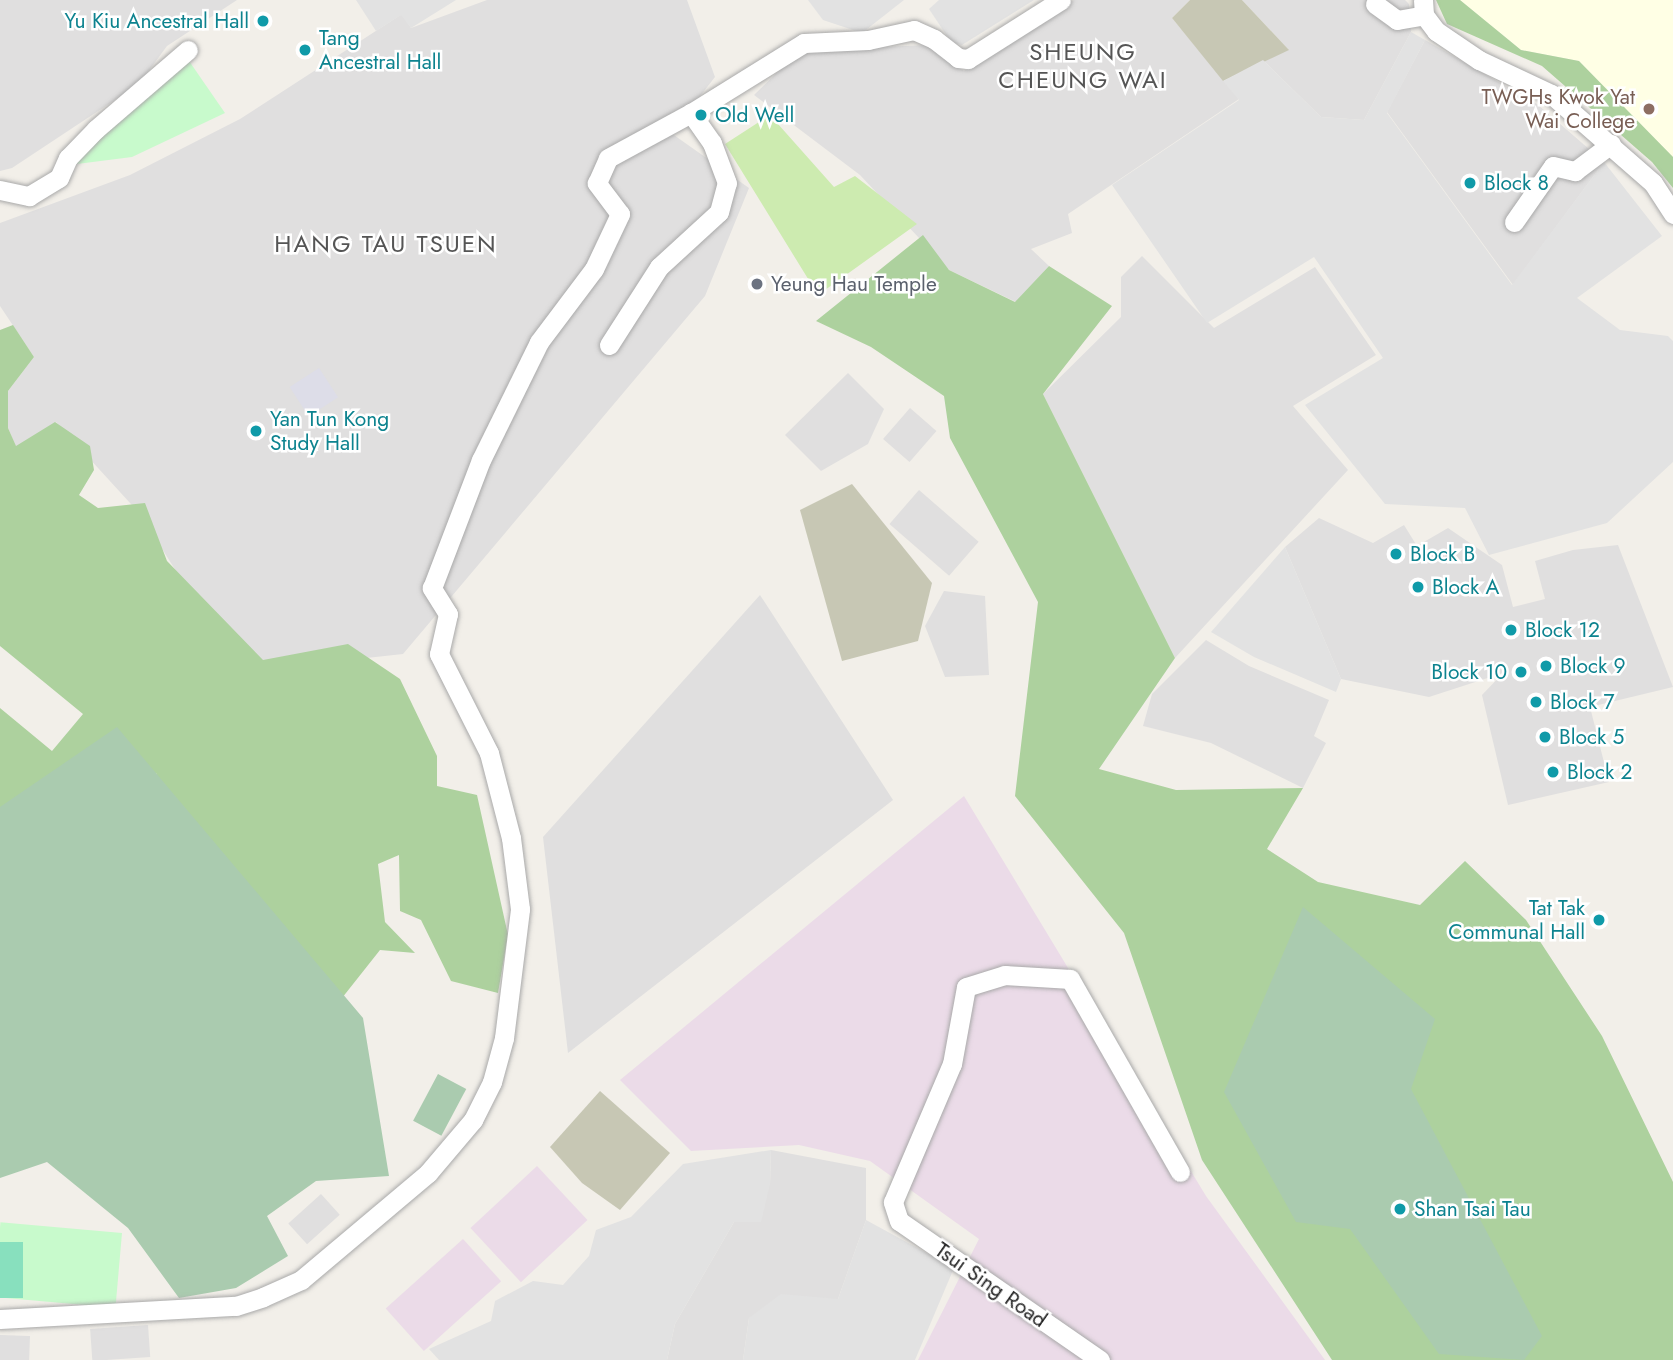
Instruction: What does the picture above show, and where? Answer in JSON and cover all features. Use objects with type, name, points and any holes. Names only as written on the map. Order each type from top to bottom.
[{"type":"street","points":[[0,1319],[236,1306],[301,1280],[452,1148],[473,1121],[492,1082],[504,1038],[520,909],[511,838],[489,752],[439,654],[448,614],[432,588],[481,460],[539,342],[594,269],[620,214],[597,183],[608,158],[691,113],[804,43],[868,40],[914,30],[934,39],[958,58],[968,59],[1061,0]]},
{"type":"street","points":[[1375,4],[1397,20],[1423,7],[1436,31],[1470,54],[1541,86],[1653,183],[1673,214]]},
{"type":"street","points":[[0,190],[29,196],[59,178],[68,158],[96,129],[188,50]]},
{"type":"street","points":[[609,345],[659,267],[686,237],[719,212],[727,183],[712,143],[691,113]]},
{"type":"street","points":[[1514,222],[1553,166],[1575,171],[1611,144]]},
{"type":"street","name":"Tsui Sing Road","points":[[1100,1360],[899,1221],[893,1202],[951,1064],[966,987],[1005,975],[1070,979],[1180,1172]]},
{"type":"shaded area","points":[[0,0],[237,0],[167,46],[139,84],[12,168],[0,171]]},
{"type":"shaded area","points":[[356,0],[456,0],[411,28],[401,15],[376,31]]},
{"type":"shaded area","points":[[487,0],[687,0],[715,77],[671,133],[749,188],[705,296],[403,654],[239,672],[141,515],[56,422],[16,447],[8,428],[8,391],[34,357],[0,306],[0,223],[130,175],[240,119],[402,14],[411,28]]},
{"type":"shaded area","points":[[808,0],[904,0],[862,33],[823,20]]},
{"type":"shaded area","points":[[939,0],[1034,0],[962,45],[951,42],[929,9]]},
{"type":"shaded area","points":[[1074,0],[1190,0],[1172,18],[1239,99],[1068,214],[1072,233],[1031,249],[1049,266],[1016,302],[949,270],[860,175],[754,95],[800,50],[930,45],[964,71]]},
{"type":"shaded area","points":[[1190,0],[1242,0],[1289,50],[1223,81],[1172,18]]},
{"type":"shaded area","points":[[1242,0],[1405,0],[1409,4],[1411,32],[1364,120],[1321,117],[1263,60],[1288,49]]},
{"type":"shaded area","name":"TWGHs Kwok Yat Wai College","points":[[1460,0],[1673,0],[1673,157],[1579,61],[1521,50]]},
{"type":"shaded area","points":[[1411,32],[1425,40],[1387,113],[1512,285],[1604,162],[1662,236],[1577,298],[1620,330],[1668,336],[1673,341],[1673,462],[1607,523],[1489,555],[1465,508],[1385,504],[1305,405],[1383,358],[1314,257],[1207,323],[1112,185],[1239,100],[1223,81],[1263,60],[1321,117],[1364,120]]},
{"type":"shaded area","points":[[1425,40],[1537,104],[1604,162],[1513,285],[1387,112]]},
{"type":"shaded area","points":[[1142,256],[1214,328],[1315,267],[1376,355],[1293,406],[1348,470],[1175,658],[1043,394],[1121,317],[1121,277]]},
{"type":"shaded area","points":[[319,368],[338,397],[309,416],[290,387]]},
{"type":"shaded area","points":[[848,373],[884,409],[868,444],[821,471],[785,435]]},
{"type":"shaded area","points":[[910,408],[936,431],[910,462],[883,439]]},
{"type":"shaded area","points":[[852,484],[932,583],[918,641],[842,661],[800,510]]},
{"type":"shaded area","points":[[919,490],[979,542],[949,576],[889,524]]},
{"type":"shaded area","points":[[1319,518],[1373,543],[1404,525],[1417,546],[1448,528],[1502,565],[1513,607],[1545,599],[1535,561],[1573,550],[1618,545],[1673,687],[1590,707],[1609,782],[1508,805],[1482,695],[1503,673],[1429,697],[1341,679],[1285,547]]},
{"type":"shaded area","points":[[1285,547],[1341,679],[1336,692],[1254,657],[1211,632]]},
{"type":"shaded area","points":[[944,591],[985,596],[989,675],[945,677],[925,626]]},
{"type":"shaded area","points":[[760,595],[893,800],[568,1053],[543,837]]},
{"type":"shaded area","points":[[1206,640],[1249,666],[1329,700],[1314,736],[1326,743],[1303,788],[1211,743],[1143,726],[1152,694]]},
{"type":"shaded area","points":[[117,727],[363,1018],[389,1176],[316,1181],[267,1216],[288,1256],[236,1288],[179,1298],[128,1228],[47,1162],[0,1178],[0,807]]},
{"type":"shaded area","points":[[964,796],[1206,1196],[1325,1360],[918,1360],[979,1239],[870,1161],[799,1145],[691,1151],[620,1080]]},
{"type":"shaded area","points":[[1303,907],[1435,1019],[1411,1089],[1542,1336],[1524,1360],[1439,1354],[1350,1229],[1296,1222],[1224,1092]]},
{"type":"shaded area","points":[[438,1074],[466,1089],[441,1136],[413,1121]]},
{"type":"shaded area","points":[[600,1091],[670,1153],[620,1210],[582,1183],[550,1147]]},
{"type":"shaded area","points":[[771,1150],[866,1168],[866,1220],[838,1299],[749,1318],[743,1360],[667,1360],[675,1324],[734,1222],[770,1184]]},
{"type":"shaded area","points":[[771,1150],[770,1184],[761,1222],[734,1222],[675,1324],[667,1360],[439,1360],[429,1349],[491,1321],[495,1301],[533,1281],[563,1285],[589,1256],[596,1230],[631,1217],[683,1164]]},
{"type":"shaded area","points":[[537,1166],[587,1220],[521,1282],[470,1228]]},
{"type":"shaded area","points":[[321,1194],[340,1215],[307,1244],[288,1223]]},
{"type":"shaded area","points":[[866,1220],[954,1268],[915,1360],[743,1360],[749,1318],[781,1294],[838,1299]]},
{"type":"shaded area","points":[[463,1239],[501,1281],[424,1351],[386,1309]]},
{"type":"shaded area","points":[[148,1325],[150,1357],[92,1360],[90,1329]]},
{"type":"shaded area","points":[[0,1335],[30,1336],[29,1360],[0,1360]]},
{"type":"green space","points":[[1436,0],[1460,0],[1521,50],[1579,61],[1673,157],[1673,188],[1652,162],[1542,66],[1447,24]]},
{"type":"green space","points":[[187,58],[225,113],[132,157],[77,164],[74,160]]},
{"type":"green space","points":[[770,115],[834,187],[855,176],[917,224],[818,295],[725,144]]},
{"type":"green space","points":[[923,235],[949,270],[1015,302],[1049,266],[1112,306],[1043,394],[1175,658],[1099,769],[1176,790],[1303,788],[1267,849],[1318,882],[1420,905],[1465,861],[1526,920],[1602,1036],[1673,1182],[1673,1360],[1332,1360],[1202,1160],[1124,933],[1015,796],[1038,602],[950,438],[944,396],[871,347],[816,321]]},
{"type":"green space","points":[[13,325],[34,357],[8,391],[8,428],[16,446],[55,422],[90,446],[94,470],[79,495],[98,508],[145,503],[167,561],[263,660],[348,644],[400,679],[437,756],[437,786],[477,795],[508,935],[498,993],[451,981],[421,920],[400,911],[399,855],[378,864],[385,922],[415,953],[380,950],[342,998],[195,884],[156,773],[60,784],[0,836],[0,708],[52,751],[83,714],[0,646],[0,330]]},
{"type":"green space","points":[[0,1222],[122,1233],[115,1308],[0,1298]]},
{"type":"green space","points":[[0,1242],[23,1242],[23,1298],[0,1298]]},
{"type":"place","name":"Yu Kiu Ancestral Hall","points":[[263,21]]},
{"type":"place","name":"Tang Ancestral Hall","points":[[305,50]]},
{"type":"place","name":"TWGHs Kwok Yat Wai College","points":[[1649,109]]},
{"type":"place","name":"Old Well","points":[[701,115]]},
{"type":"place","name":"Block 8","points":[[1470,183]]},
{"type":"place","name":"Yeung Hau Temple","points":[[757,284]]},
{"type":"place","name":"Yan Tun Kong Study Hall","points":[[256,431]]},
{"type":"place","name":"Block B","points":[[1396,554]]},
{"type":"place","name":"Block A","points":[[1418,587]]},
{"type":"place","name":"Block 12","points":[[1511,630]]},
{"type":"place","name":"Block 9","points":[[1546,666]]},
{"type":"place","name":"Block 10","points":[[1521,672]]},
{"type":"place","name":"Block 7","points":[[1536,702]]},
{"type":"place","name":"Block 5","points":[[1545,737]]},
{"type":"place","name":"Block 2","points":[[1553,772]]},
{"type":"place","name":"Tat Tak Communal Hall","points":[[1599,920]]},
{"type":"place","name":"Shan Tsai Tau","points":[[1400,1209]]},
{"type":"district","name":"SHEUNG CHEUNG WAI","points":[[1083,66]]},
{"type":"district","name":"HANG TAU TSUEN","points":[[386,244]]}]
